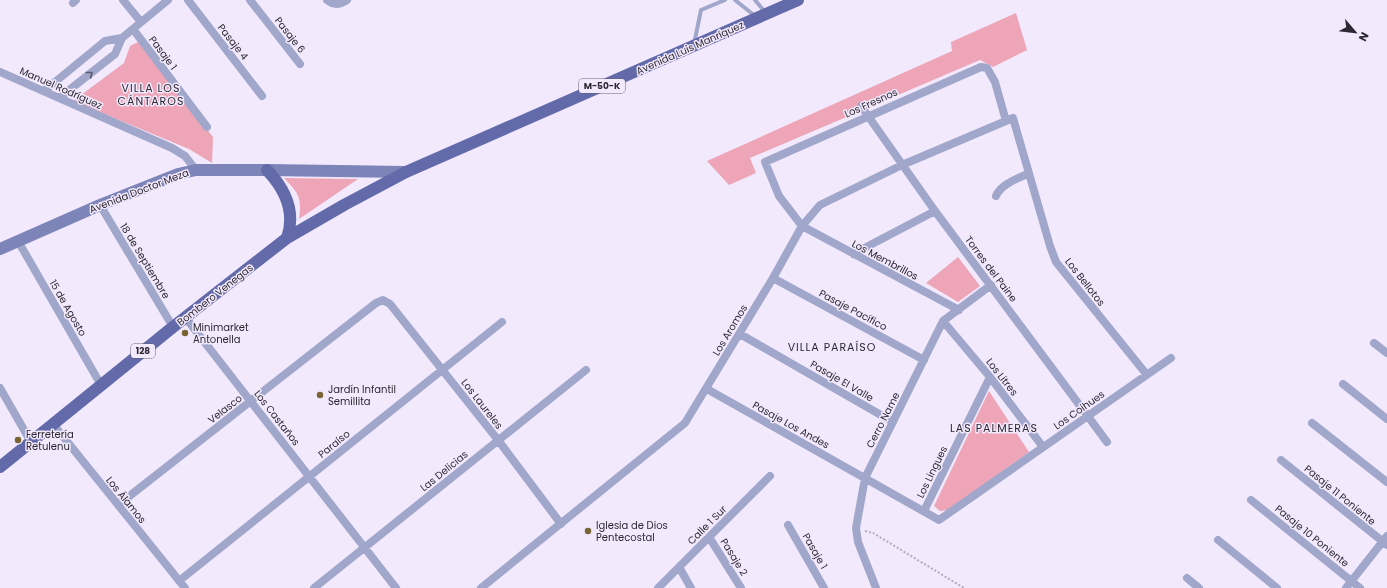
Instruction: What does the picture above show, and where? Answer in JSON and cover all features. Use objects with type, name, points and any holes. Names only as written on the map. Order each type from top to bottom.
[{"type":"main road","name":"Avenida Luis Manríquez","points":[[406,172],[798,0]]},
{"type":"main road","name":"Avenida Doctor Meza","points":[[0,249],[100,205],[178,174],[196,170],[406,172]]},
{"type":"main road","points":[[267,170],[281,188],[289,205],[291,225],[287,238]]},
{"type":"main road","name":"Bombero Venegas","points":[[0,467],[185,317],[287,238],[344,205],[406,172]]},
{"type":"street","points":[[123,0],[141,22]]},
{"type":"street","points":[[59,98],[114,54],[122,38],[168,0]]},
{"type":"street","name":"Pasaje 4","points":[[188,0],[262,96]]},
{"type":"street","name":"Pasaje 6","points":[[250,0],[300,64]]},
{"type":"street","points":[[330,2],[340,4],[346,0]]},
{"type":"street","name":"Pasaje 1","points":[[132,29],[207,127]]},
{"type":"street","points":[[44,91],[105,41],[122,38]]},
{"type":"street","name":"Los Fresnos","points":[[802,226],[779,196],[765,162],[977,68],[987,68]]},
{"type":"street","name":"Los Bellotos","points":[[987,68],[995,82],[1029,173],[1056,262],[1147,375]]},
{"type":"street","name":"Manuel Rodríguez","points":[[0,72],[172,148],[185,156],[196,170]]},
{"type":"street","name":"Torres del Paine","points":[[861,106],[935,211],[1107,442]]},
{"type":"street","name":"Los Aromos","points":[[481,588],[686,423],[773,278],[802,226],[816,208],[824,202],[902,165],[1009,120]]},
{"type":"street","points":[[996,196],[1000,189],[1029,173]]},
{"type":"street","name":"18 de Septiembre","points":[[100,205],[173,327]]},
{"type":"street","points":[[853,254],[935,211]]},
{"type":"street","name":"Los Membrillos","points":[[802,226],[959,310]]},
{"type":"street","name":"15 de Agosto","points":[[18,241],[101,385]]},
{"type":"street","name":"Pasaje Pacífico","points":[[773,278],[924,360]]},
{"type":"street","name":"Cerro Name","points":[[876,588],[858,542],[856,528],[865,478],[943,321],[991,286]]},
{"type":"street","name":"Los Laureles","points":[[383,300],[390,304],[442,369],[561,524]]},
{"type":"street","name":"Velasco","points":[[118,505],[376,303],[383,300]]},
{"type":"street","name":"Los Castaños","points":[[185,317],[396,588]]},
{"type":"street","name":"Los Litres","points":[[943,321],[990,377],[1043,447]]},
{"type":"street","name":"Paraíso","points":[[182,585],[310,476],[502,322]]},
{"type":"street","name":"Pasaje El Valle","points":[[740,334],[893,422]]},
{"type":"street","points":[[1374,343],[1387,353]]},
{"type":"street","name":"Los Coihues","points":[[939,520],[1171,358]]},
{"type":"street","name":"Las Delicias","points":[[314,588],[586,370]]},
{"type":"street","name":"Los Lingues","points":[[924,511],[990,377]]},
{"type":"street","points":[[1343,384],[1387,419]]},
{"type":"street","points":[[0,388],[31,442]]},
{"type":"street","name":"Pasaje Los Andes","points":[[707,389],[939,520]]},
{"type":"street","points":[[1312,423],[1387,482]]},
{"type":"street","name":"Los Álamos","points":[[53,424],[182,585]]},
{"type":"street","name":"Pasaje 11 Poniente","points":[[1281,460],[1386,541]]},
{"type":"street","name":"Calle 1 Sur","points":[[658,588],[770,476]]},
{"type":"street","name":"Pasaje 10 Poniente","points":[[1251,500],[1360,588]]},
{"type":"street","name":"Pasaje 1","points":[[788,525],[824,588]]},
{"type":"street","name":"Pasaje 2","points":[[710,537],[741,588]]},
{"type":"street","points":[[1218,540],[1277,588]]},
{"type":"street","points":[[1346,588],[1386,541]]},
{"type":"street","points":[[679,567],[691,588]]},
{"type":"street","points":[[1187,578],[1199,588]]},
{"type":"lane","points":[[694,46],[701,10],[725,0]]},
{"type":"lane","points":[[735,0],[762,16]]},
{"type":"lane","points":[[755,0],[762,16]]},
{"type":"path","points":[[856,528],[873,533],[964,588]]},
{"type":"shaded area","points":[[1016,13],[1027,50],[993,67],[980,60],[750,158],[756,173],[729,185],[707,161],[952,51],[951,42]]},
{"type":"shaded area","points":[[138,42],[213,137],[212,163],[189,149],[73,101],[124,63],[130,46]]},
{"type":"shaded area","points":[[284,178],[358,179],[299,219],[300,201],[296,192]]},
{"type":"shaded area","points":[[958,257],[980,286],[958,302],[926,283]]},
{"type":"shaded area","points":[[989,391],[1029,452],[949,510],[940,511],[934,506]]},
{"type":"place","name":"Minimarket Antonella","points":[[185,333]]},
{"type":"place","name":"Jardín Infantil Semillita","points":[[320,395]]},
{"type":"place","name":"Ferretería Retulenu","points":[[18,440]]},
{"type":"place","name":"Iglesia de Dios Pentecostal","points":[[588,531]]},
{"type":"district","name":"VILLA LOS CÁNTAROS","points":[[151,94]]},
{"type":"district","name":"VILLA PARAÍSO","points":[[832,347]]},
{"type":"district","name":"LAS PALMERAS","points":[[994,428]]}]
